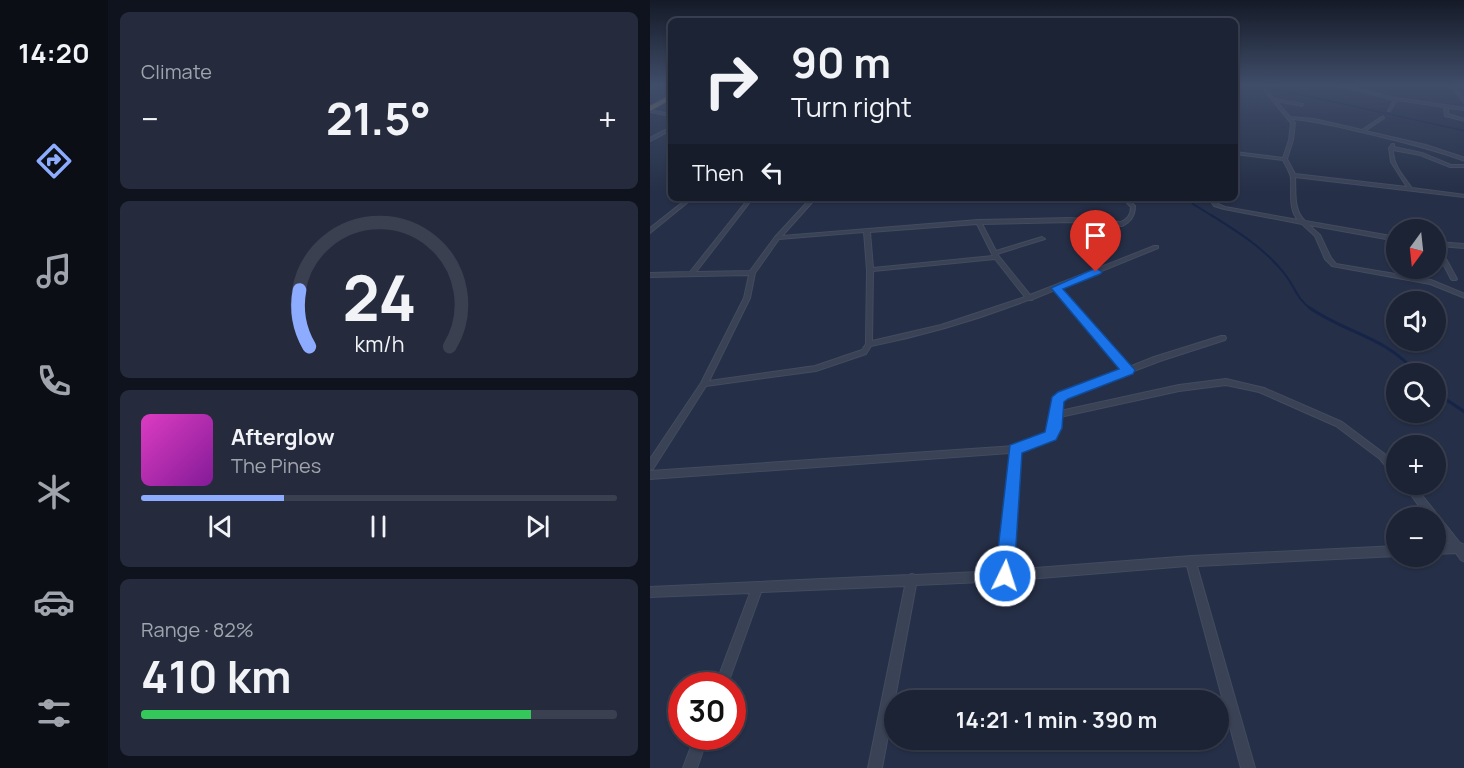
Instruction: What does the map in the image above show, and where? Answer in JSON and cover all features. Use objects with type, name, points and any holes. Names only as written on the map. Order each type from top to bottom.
[{"type":"street","points":[[1291,121],[1294,128],[1285,159],[1293,175],[1294,205],[1301,220],[1317,235],[1328,259],[1334,265],[1431,282],[1464,296]]},
{"type":"street","points":[[1317,121],[1396,139],[1464,160]]},
{"type":"street","points":[[1362,131],[1377,121]]},
{"type":"street","points":[[650,140],[663,131],[668,130]]},
{"type":"street","points":[[1396,139],[1391,148],[1392,160],[1410,189]]},
{"type":"street","points":[[1391,148],[1421,154],[1453,167],[1464,166]]},
{"type":"street","points":[[1238,153],[1285,159]]},
{"type":"street","points":[[1293,175],[1464,196]]},
{"type":"street","points":[[651,230],[687,201]]},
{"type":"street","points":[[690,275],[749,201]]},
{"type":"street","points":[[650,466],[704,384],[745,303],[752,273],[777,238],[811,201]]},
{"type":"street","points":[[1213,201],[1224,208],[1386,237]]},
{"type":"street","points":[[777,238],[978,222],[1071,220],[1122,225],[1130,218],[1133,210],[1129,203]]},
{"type":"street","points":[[978,222],[995,255],[1030,299]]},
{"type":"street","points":[[704,384],[816,368],[864,352],[869,344],[870,270],[867,231]]},
{"type":"street","points":[[870,270],[995,255],[1042,239]]},
{"type":"street","points":[[1446,245],[1464,246]]},
{"type":"street","points":[[869,344],[911,336],[1030,299],[1156,247]]},
{"type":"street","points":[[1446,264],[1454,279]]},
{"type":"street","points":[[650,275],[752,273]]},
{"type":"street","points":[[1056,288],[1128,370]]},
{"type":"street","points":[[650,475],[1015,450],[1051,436],[1055,428],[1057,400],[1063,395],[1223,338]]},
{"type":"street","points":[[1055,415],[1179,388],[1226,382],[1261,390],[1339,424],[1386,460]]},
{"type":"street","points":[[1005,576],[1015,450]]},
{"type":"street","points":[[1416,495],[1425,507]]},
{"type":"street","points":[[1446,532],[1463,551]]},
{"type":"street","points":[[1446,550],[1463,551]]},
{"type":"street","points":[[650,592],[1005,576],[1192,561],[1386,552]]},
{"type":"street","points":[[1192,561],[1248,768]]},
{"type":"street","points":[[875,768],[912,579]]},
{"type":"street","points":[[726,672],[757,588]]},
{"type":"street","points":[[690,768],[697,750]]},
{"type":"waterway","points":[[1419,121],[1465,131]]},
{"type":"waterway","points":[[1190,201],[1214,217]]},
{"type":"waterway","points":[[1211,215],[1241,234],[1268,256],[1284,273],[1302,301],[1312,310]]},
{"type":"waterway","points":[[1310,308],[1379,343],[1407,363]]},
{"type":"waterway","points":[[1446,400],[1465,412]]},
{"type":"route","points":[[1005,576],[1015,450],[1051,436],[1055,428],[1057,400],[1063,395],[1128,370],[1056,288],[1096,272]]}]
